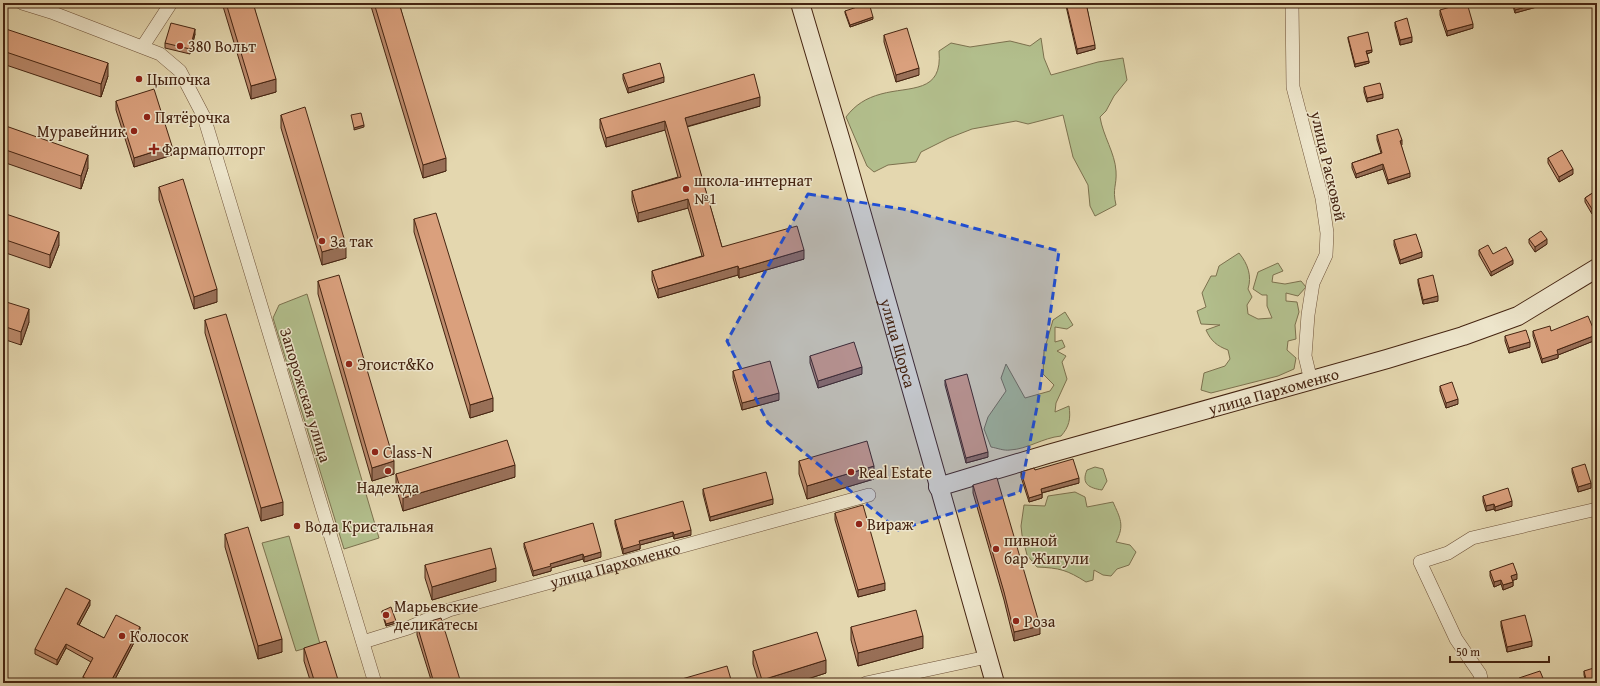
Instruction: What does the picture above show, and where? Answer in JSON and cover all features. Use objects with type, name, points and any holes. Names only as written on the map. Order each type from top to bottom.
[{"type":"main road","name":"улица Щорса","points":[[800,3],[843,148],[938,487],[995,683]]},
{"type":"main road","name":"улица Пархоменко","points":[[938,487],[1048,454],[1311,381],[1463,336],[1518,316],[1597,268]]},
{"type":"street","name":"Запорожская улица","points":[[22,3],[51,12],[143,46],[160,54],[180,71],[204,117],[375,683]]},
{"type":"street","points":[[143,46],[171,3]]},
{"type":"street","name":"улица Расковой","points":[[1292,3],[1292,86],[1322,198],[1327,233],[1326,255],[1313,283],[1308,315],[1305,356],[1311,381]]},
{"type":"street","name":"улица Пархоменко","points":[[363,642],[408,628],[449,610],[869,495]]},
{"type":"street","points":[[1482,683],[1480,674],[1456,639],[1420,562],[1448,553],[1472,538],[1597,509]]},
{"type":"street","points":[[866,683],[987,657]]},
{"type":"highlighted area","points":[[808,194],[903,209],[1059,251],[1038,402],[1020,492],[898,530],[768,423],[727,341]]},
{"type":"green space","points":[[1041,38],[1044,58],[1051,75],[1098,62],[1123,58],[1127,80],[1114,96],[1106,111],[1100,117],[1115,164],[1116,176],[1114,195],[1116,205],[1095,216],[1090,206],[1088,185],[1073,157],[1063,115],[1028,124],[1016,121],[972,129],[949,138],[921,152],[916,162],[888,165],[874,172],[867,166],[846,117],[857,106],[866,100],[881,94],[922,86],[930,81],[936,75],[939,65],[939,51],[951,43],[970,47],[1010,41],[1030,46]]},
{"type":"green space","points":[[1239,253],[1245,261],[1250,279],[1248,289],[1252,297],[1247,305],[1248,314],[1258,319],[1272,318],[1267,306],[1267,295],[1262,295],[1253,289],[1258,272],[1278,263],[1283,271],[1273,275],[1272,282],[1285,284],[1301,281],[1306,287],[1298,296],[1286,293],[1286,301],[1297,302],[1299,312],[1295,325],[1296,339],[1288,341],[1287,350],[1296,358],[1294,369],[1278,376],[1211,393],[1201,390],[1204,373],[1225,366],[1230,359],[1228,350],[1215,343],[1206,330],[1220,325],[1201,324],[1197,311],[1206,307],[1202,293],[1211,276],[1216,276],[1219,266]]},
{"type":"green space","points":[[307,294],[379,538],[344,549],[273,318],[279,305]]},
{"type":"green space","points":[[1065,312],[1073,325],[1067,329],[1055,327],[1055,342],[1062,340],[1065,347],[1057,351],[1066,356],[1062,362],[1067,379],[1056,403],[1055,412],[1069,406],[1070,415],[1066,429],[1061,436],[1017,449],[1005,450],[991,447],[984,429],[988,417],[1006,391],[1001,378],[1006,364],[1025,398],[1050,391],[1054,385],[1043,374],[1044,351],[1053,320]]},
{"type":"green space","points":[[1095,467],[1103,469],[1107,481],[1102,490],[1093,488],[1087,484],[1085,479],[1087,470]]},
{"type":"green space","points":[[1075,492],[1085,497],[1087,507],[1113,502],[1121,526],[1116,542],[1130,545],[1136,552],[1129,565],[1117,569],[1111,576],[1103,575],[1094,570],[1093,580],[1086,582],[1063,570],[1037,567],[1027,555],[1021,526],[1024,505],[1045,506],[1048,496]]},
{"type":"green space","points":[[289,536],[320,644],[296,651],[262,543]]},
{"type":"building","points":[[226,3],[253,3],[276,79],[251,86]]},
{"type":"building","points":[[374,3],[399,3],[446,158],[423,165]]},
{"type":"building","points":[[869,3],[873,17],[850,25],[845,11]]},
{"type":"building","points":[[1066,3],[1086,3],[1095,45],[1077,49]]},
{"type":"building","points":[[1467,3],[1473,24],[1447,31],[1440,10]]},
{"type":"building","points":[[1513,3],[1539,3],[1515,10]]},
{"type":"building","points":[[1407,18],[1412,37],[1400,40],[1395,22]]},
{"type":"building","points":[[171,23],[195,29],[190,49],[165,43]]},
{"type":"building","points":[[3,28],[108,63],[101,84],[3,51]]},
{"type":"building","points":[[907,28],[919,68],[896,75],[884,35]]},
{"type":"building","points":[[1368,32],[1372,50],[1366,51],[1369,61],[1355,64],[1348,37]]},
{"type":"building","points":[[660,63],[664,77],[628,88],[623,74]]},
{"type":"building","name":"школа-интернат №1","points":[[754,74],[760,97],[685,118],[722,247],[797,226],[804,250],[739,269],[738,266],[658,289],[652,271],[704,256],[688,199],[638,213],[632,191],[681,177],[665,121],[606,138],[600,119]]},
{"type":"building","points":[[1380,83],[1383,94],[1367,98],[1364,87]]},
{"type":"building","points":[[154,89],[172,146],[134,158],[116,101]]},
{"type":"building","points":[[305,107],[346,245],[322,252],[281,115]]},
{"type":"building","points":[[361,113],[364,125],[354,128],[351,115]]},
{"type":"building","points":[[3,125],[88,155],[81,176],[3,149]]},
{"type":"building","points":[[1398,129],[1402,140],[1400,141],[1410,173],[1388,180],[1383,164],[1356,174],[1352,163],[1382,153],[1377,135]]},
{"type":"building","points":[[1562,150],[1573,169],[1559,177],[1548,158]]},
{"type":"building","points":[[183,179],[217,289],[194,297],[159,187]]},
{"type":"building","points":[[1597,190],[1597,206],[1592,209],[1585,198]]},
{"type":"building","points":[[3,213],[59,232],[50,255],[3,239]]},
{"type":"building","points":[[436,213],[493,398],[470,405],[414,219]]},
{"type":"building","points":[[1541,231],[1547,239],[1535,247],[1529,239]]},
{"type":"building","points":[[1416,234],[1422,252],[1400,260],[1394,240]]},
{"type":"building","points":[[1488,245],[1493,254],[1506,247],[1513,260],[1491,272],[1479,250]]},
{"type":"building","points":[[339,275],[394,461],[372,468],[318,281]]},
{"type":"building","points":[[1433,275],[1438,296],[1423,300],[1418,279]]},
{"type":"building","points":[[3,301],[29,309],[21,332],[3,326]]},
{"type":"building","points":[[226,314],[283,502],[261,508],[205,320]]},
{"type":"building","points":[[1588,316],[1596,335],[1557,350],[1558,354],[1542,359],[1533,331],[1550,326],[1551,331]]},
{"type":"building","points":[[1526,330],[1530,342],[1509,348],[1505,336]]},
{"type":"building","points":[[854,342],[862,367],[818,381],[810,356]]},
{"type":"building","points":[[770,361],[779,393],[742,403],[733,371]]},
{"type":"building","points":[[967,374],[988,452],[966,458],[945,380]]},
{"type":"building","points":[[1452,382],[1458,399],[1446,403],[1440,386]]},
{"type":"building","points":[[507,440],[515,465],[403,498],[396,474]]},
{"type":"building","points":[[867,441],[874,466],[807,486],[799,461]]},
{"type":"building","points":[[1073,459],[1079,478],[1041,489],[1042,494],[1029,498],[1021,472],[1034,468],[1035,470]]},
{"type":"building","points":[[1585,464],[1591,483],[1578,487],[1572,468]]},
{"type":"building","points":[[766,472],[773,499],[710,517],[703,489]]},
{"type":"building","points":[[997,478],[1040,626],[1014,632],[973,485]]},
{"type":"building","points":[[1508,488],[1512,501],[1495,507],[1494,504],[1486,506],[1483,496]]},
{"type":"building","points":[[683,501],[691,530],[674,535],[673,532],[639,541],[640,544],[623,549],[615,520]]},
{"type":"building","points":[[863,505],[885,583],[858,590],[835,513]]},
{"type":"building","points":[[593,523],[601,552],[584,557],[583,554],[533,571],[524,543]]},
{"type":"building","points":[[248,527],[282,639],[258,646],[225,534]]},
{"type":"building","points":[[491,548],[496,568],[432,587],[425,565]]},
{"type":"building","points":[[1513,563],[1517,574],[1511,576],[1513,582],[1503,585],[1501,580],[1494,582],[1490,571]]},
{"type":"building","points":[[66,588],[90,600],[77,624],[104,638],[116,615],[140,627],[110,683],[94,683],[83,677],[93,658],[66,644],[57,660],[35,649]]},
{"type":"building","points":[[391,607],[396,621],[386,624],[382,611]]},
{"type":"building","points":[[916,610],[923,636],[858,653],[851,627]]},
{"type":"building","points":[[1525,615],[1532,641],[1507,647],[1501,621]]},
{"type":"building","points":[[441,618],[461,683],[434,683],[417,625]]},
{"type":"building","points":[[817,632],[826,660],[762,680],[753,651]]},
{"type":"building","points":[[326,641],[339,683],[315,683],[304,648]]},
{"type":"building","points":[[727,666],[732,683],[668,683]]},
{"type":"building","points":[[1597,667],[1597,683],[1587,683],[1584,671]]},
{"type":"building","points":[[1540,671],[1545,683],[1521,683],[1519,678]]},
{"type":"place","name":"380 Вольт","points":[[180,46]]},
{"type":"place","name":"Цыпочка","points":[[139,79]]},
{"type":"place","name":"Пятёрочка","points":[[147,117]]},
{"type":"place","name":"Муравейник","points":[[134,131]]},
{"type":"place","name":"Фармаполторг","points":[[154,149]]},
{"type":"place","name":"школа-интернат №1","points":[[686,189]]},
{"type":"place","name":"За так","points":[[322,241]]},
{"type":"place","name":"Эгоист&Kо","points":[[349,364]]},
{"type":"place","name":"Class-N","points":[[375,452]]},
{"type":"place","name":"Надежда","points":[[388,471]]},
{"type":"place","name":"Real Estate","points":[[851,472]]},
{"type":"place","name":"Вираж","points":[[859,524]]},
{"type":"place","name":"Вода Кристальная","points":[[297,526]]},
{"type":"place","name":"пивной бар Жигули","points":[[996,549]]},
{"type":"place","name":"Марьевские деликатесы","points":[[386,615]]},
{"type":"place","name":"Роза","points":[[1016,621]]},
{"type":"place","name":"Колосок","points":[[122,636]]}]
